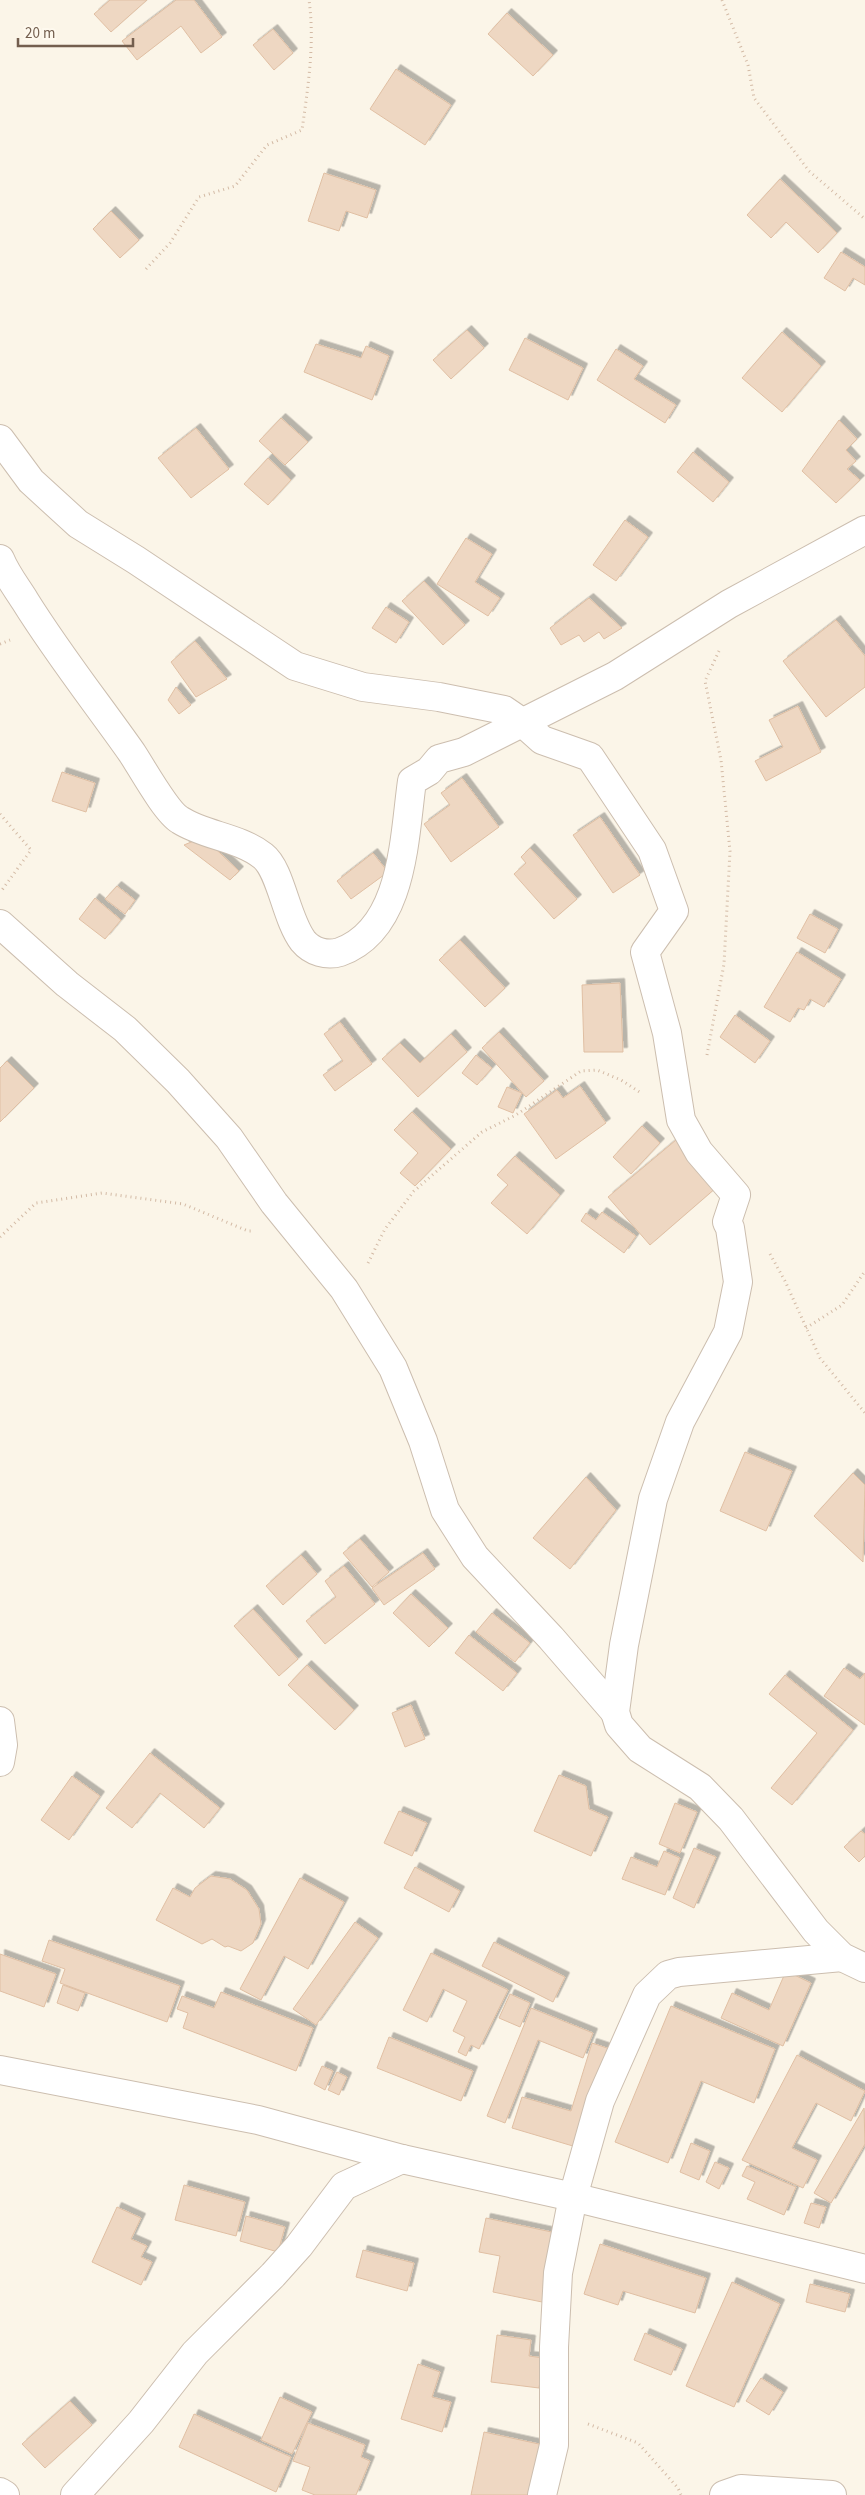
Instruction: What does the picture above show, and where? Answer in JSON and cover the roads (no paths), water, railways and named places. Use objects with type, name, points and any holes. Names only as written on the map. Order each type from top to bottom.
[{"type":"street","points":[[0,439],[31,481],[78,524],[136,560],[295,666],[363,687],[439,697],[504,710],[524,723],[542,740],[590,758],[652,850],[674,911],[645,952],[667,1033],[681,1120],[699,1152],[736,1195],[727,1222],[730,1228],[738,1282],[728,1332],[680,1422],[653,1498],[624,1646],[615,1712]]},
{"type":"street","points":[[0,559],[47,637],[179,820],[250,848],[265,857],[274,870],[287,910],[303,941],[321,953],[332,954],[354,947],[367,935],[390,902],[399,878],[412,780],[428,771],[439,759],[464,752],[615,676],[729,604],[865,530]]},
{"type":"street","points":[[0,924],[67,984],[125,1029],[178,1081],[228,1138],[274,1203],[344,1289],[393,1368],[424,1441],[445,1510],[470,1549],[615,1712],[619,1725],[640,1750],[700,1788],[715,1802],[816,1931],[854,1962]]},
{"type":"street","points":[[0,1721],[3,1745],[0,1762]]},
{"type":"street","points":[[542,2495],[554,2444],[554,2347],[558,2273],[573,2197],[600,2101],[647,1995],[654,1985],[668,1975],[679,1972],[854,1962]]},
{"type":"street","points":[[0,2070],[258,2120],[402,2159],[573,2197],[865,2269]]},
{"type":"street","points":[[75,2495],[141,2422],[195,2353],[299,2246],[344,2186],[402,2159]]},
{"type":"street","points":[[724,2495],[742,2489],[832,2495]]},
{"type":"street","points":[[0,2492],[5,2495]]}]
